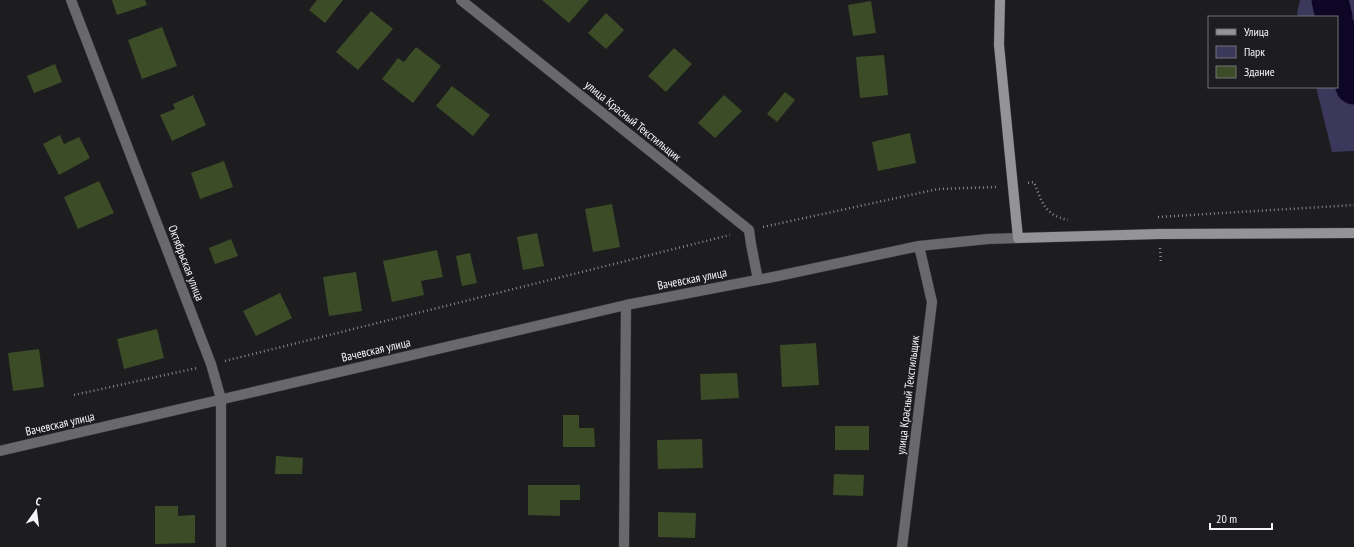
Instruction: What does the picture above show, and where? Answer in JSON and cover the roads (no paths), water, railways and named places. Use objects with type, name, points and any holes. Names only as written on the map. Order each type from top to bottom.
[{"type":"main road","points":[[1000,0],[999,46],[1018,238],[1159,234],[1354,233]]},
{"type":"street","name":"Октябрьская улица","points":[[70,0],[211,364],[221,399],[221,547]]},
{"type":"street","name":"улица Красный Текстильщик","points":[[461,0],[750,230],[751,244],[758,280]]},
{"type":"street","name":"Вачевская улица","points":[[0,451],[626,305],[758,280],[919,246],[988,239],[1018,238]]},
{"type":"street","name":"улица Красный Текстильщик","points":[[902,547],[932,302],[919,246]]},
{"type":"street","points":[[624,547],[626,305]]},
{"type":"waterway","points":[[1330,0],[1334,16]]},
{"type":"waterway","points":[[1338,32],[1354,86]]}]
